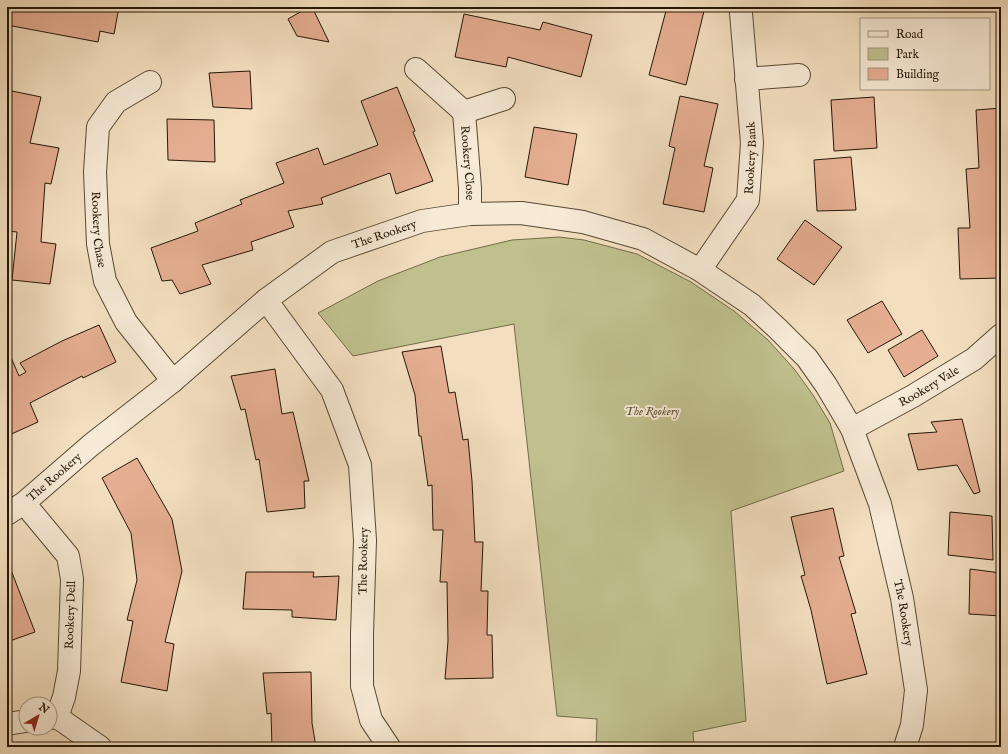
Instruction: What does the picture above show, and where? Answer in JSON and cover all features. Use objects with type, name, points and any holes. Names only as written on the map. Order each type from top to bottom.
[{"type":"street","name":"Rookery Bank","points":[[700,270],[748,200],[752,143],[741,13]]},
{"type":"street","name":"Rookery Close","points":[[416,68],[464,112],[470,188],[470,214]]},
{"type":"street","points":[[746,79],[799,75]]},
{"type":"street","name":"Rookery Chase","points":[[150,82],[116,102],[98,126],[95,172],[98,244],[105,281],[126,322],[173,381]]},
{"type":"street","name":"Rookery Close","points":[[464,112],[504,99]]},
{"type":"street","name":"The Rookery","points":[[12,508],[173,381],[266,300],[332,252],[422,221],[470,214],[521,213],[583,222],[643,239],[700,270],[752,305],[807,358],[826,385],[852,429],[880,504],[902,598],[916,690],[912,725],[905,747]]},
{"type":"street","name":"The Rookery","points":[[266,300],[332,390],[360,465],[365,540],[362,686],[371,720],[389,747]]},
{"type":"street","name":"Rookery Vale","points":[[852,429],[913,396],[974,359],[1001,335]]},
{"type":"street","name":"Rookery Dell","points":[[12,508],[68,556],[72,579],[69,671],[64,697],[58,708]]},
{"type":"street","name":"Rookery Dell","points":[[58,720],[100,747]]},
{"type":"street","points":[[7,724],[18,722]]},
{"type":"green space","name":"The Rookery","points":[[559,237],[584,240],[637,254],[691,282],[734,311],[768,340],[795,370],[813,395],[830,423],[844,471],[731,511],[746,721],[693,732],[694,747],[596,747],[597,719],[557,716],[514,324],[353,356],[318,313],[378,281],[440,257],[512,240]]},
{"type":"building","points":[[7,7],[119,7],[114,34],[100,31],[98,42],[7,25]]},
{"type":"building","points":[[309,7],[312,7],[329,42],[297,36],[288,19]]},
{"type":"building","points":[[667,7],[705,7],[686,85],[649,75]]},
{"type":"building","points":[[464,14],[540,30],[543,22],[592,35],[581,77],[508,57],[506,67],[455,57]]},
{"type":"building","points":[[250,71],[252,109],[213,107],[209,73]]},
{"type":"building","points":[[397,87],[433,181],[396,194],[390,173],[321,198],[323,204],[288,211],[294,227],[251,242],[253,250],[202,265],[211,284],[180,294],[172,280],[162,281],[151,248],[198,231],[195,223],[242,204],[240,200],[284,183],[276,163],[318,148],[324,165],[378,145],[361,101]]},
{"type":"building","points":[[7,90],[41,97],[30,143],[59,148],[51,184],[45,183],[41,242],[56,244],[50,284],[12,280],[17,232],[7,231]]},
{"type":"building","points":[[680,96],[718,104],[704,166],[713,168],[704,212],[663,204],[675,148],[669,146]]},
{"type":"building","points":[[874,97],[877,148],[834,151],[831,100]]},
{"type":"building","points":[[1001,108],[1001,219],[999,219],[1001,278],[960,279],[958,228],[970,228],[966,169],[979,168],[976,110]]},
{"type":"building","points":[[167,119],[214,120],[215,162],[168,160]]},
{"type":"building","points":[[534,127],[577,134],[568,185],[525,177]]},
{"type":"building","points":[[851,157],[856,210],[817,211],[814,160]]},
{"type":"building","points":[[805,220],[842,247],[814,285],[777,259]]},
{"type":"building","points":[[882,301],[902,334],[868,353],[847,320]]},
{"type":"building","points":[[99,325],[116,362],[83,378],[82,376],[30,403],[38,422],[7,436],[7,348],[19,376],[26,372],[20,363],[62,341]]},
{"type":"building","points":[[922,330],[938,356],[904,377],[888,350]]},
{"type":"building","points":[[441,346],[449,393],[455,392],[463,440],[468,439],[475,542],[483,542],[481,591],[488,591],[487,635],[492,635],[493,678],[445,679],[448,641],[447,582],[440,582],[443,530],[433,530],[432,485],[428,486],[421,436],[419,436],[415,395],[402,352]]},
{"type":"building","points":[[275,369],[282,414],[293,412],[309,481],[304,481],[305,508],[267,512],[259,459],[256,460],[245,409],[241,410],[231,376]]},
{"type":"building","points":[[962,419],[980,492],[974,494],[957,465],[918,470],[908,434],[937,432],[931,422]]},
{"type":"building","points":[[137,458],[172,519],[182,571],[165,642],[174,644],[167,691],[121,682],[133,621],[127,620],[137,580],[131,533],[102,478]]},
{"type":"building","points":[[833,508],[844,556],[839,557],[856,613],[851,614],[867,674],[827,684],[811,610],[801,576],[805,575],[791,517]]},
{"type":"building","points":[[950,512],[992,516],[993,560],[948,555]]},
{"type":"building","points":[[9,565],[35,632],[7,642],[7,566]]},
{"type":"building","points":[[970,569],[1001,573],[1001,616],[969,614]]},
{"type":"building","points":[[246,572],[314,572],[313,577],[339,576],[336,620],[292,617],[292,610],[243,609]]},
{"type":"building","points":[[311,672],[312,723],[316,747],[272,747],[271,713],[267,714],[263,673]]}]
